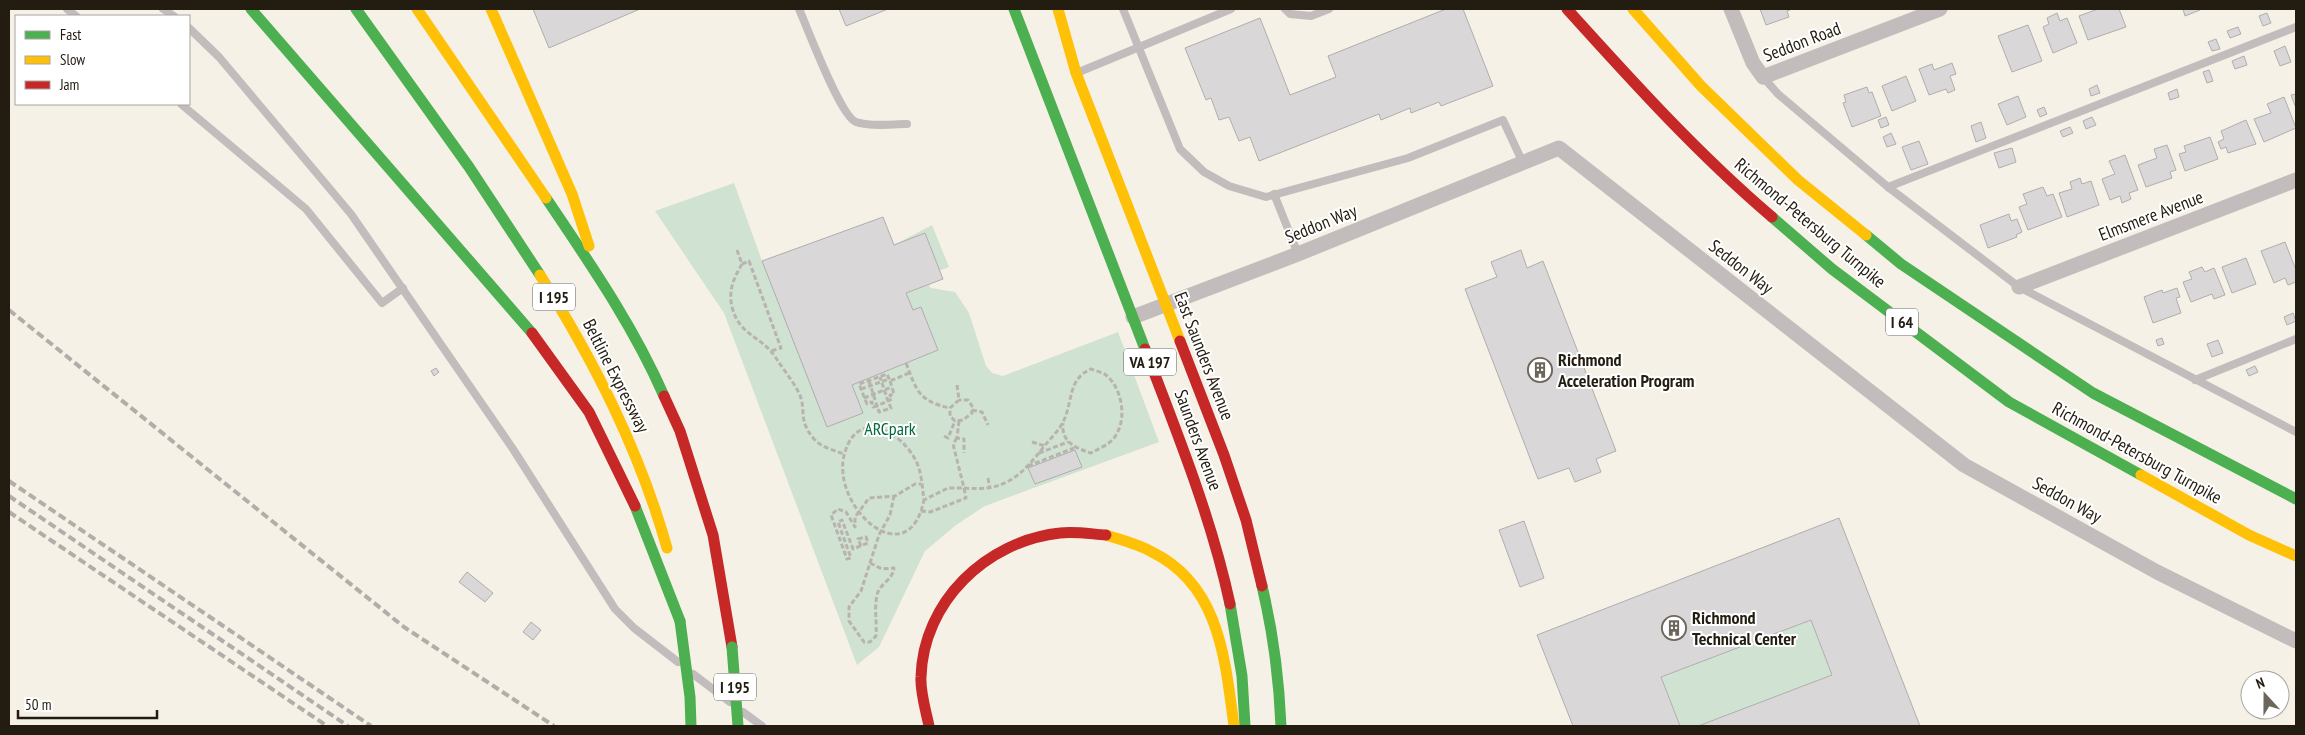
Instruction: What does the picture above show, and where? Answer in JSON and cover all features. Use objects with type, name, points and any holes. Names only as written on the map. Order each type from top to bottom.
[{"type":"main road","points":[[251,9],[534,335],[584,404],[626,485],[680,621]]},
{"type":"main road","name":"Beltline Expressway","points":[[356,9],[476,178],[582,341],[624,424],[659,517],[675,580],[690,697],[691,726]]},
{"type":"main road","name":"Beltline Expressway","points":[[417,9],[600,278],[646,355],[680,431],[713,535],[732,647],[738,726]]},
{"type":"main road","points":[[491,9],[540,125],[572,194],[600,278]]},
{"type":"main road","name":"Saunders Avenue","points":[[1014,9],[1192,469],[1221,560],[1238,641],[1245,726]]},
{"type":"main road","name":"East Saunders Avenue","points":[[1058,9],[1076,73],[1224,455],[1256,551],[1275,652],[1281,726]]},
{"type":"main road","name":"Richmond-Petersburg Turnpike","points":[[1567,9],[1626,74],[1746,195],[1832,269],[2001,397],[2249,535],[2296,556]]},
{"type":"main road","name":"Richmond-Petersburg Turnpike","points":[[1633,9],[1702,86],[1798,180],[1901,264],[2093,393],[2296,499]]},
{"type":"main road","points":[[929,726],[924,700],[924,655],[928,635],[947,597],[964,576],[986,558],[1014,544],[1042,534],[1072,530],[1100,532],[1124,538],[1142,546],[1162,557],[1195,585],[1211,613],[1222,643],[1234,726]]},
{"type":"street","points":[[1731,9],[1753,63],[1763,77]]},
{"type":"street","name":"Seddon Road","points":[[1763,77],[1940,9]]},
{"type":"street","name":"Seddon Way","points":[[1133,317],[1298,254],[1559,148],[1964,465],[2157,572],[2296,641]]},
{"type":"street","name":"Elmsmere Avenue","points":[[2019,287],[2296,180]]},
{"type":"lane","points":[[799,9],[839,101],[848,117],[856,122],[907,124]]},
{"type":"lane","points":[[1123,9],[1180,149],[1204,172],[1229,186],[1266,197],[1408,158],[1503,120],[1523,163]]},
{"type":"lane","points":[[1076,73],[1231,9]]},
{"type":"lane","points":[[1285,9],[1290,14],[1311,16],[1329,9]]},
{"type":"lane","points":[[1888,187],[2296,27]]},
{"type":"lane","points":[[190,29],[219,57],[351,214],[528,472],[615,608],[634,628],[762,726]]},
{"type":"lane","points":[[1763,77],[1778,94],[1888,187],[2019,287],[2296,432]]},
{"type":"lane","points":[[182,105],[306,209],[382,303],[403,288]]},
{"type":"lane","points":[[1274,194],[1298,254]]},
{"type":"lane","points":[[2195,380],[2296,339]]},
{"type":"path","points":[[737,250],[742,264]]},
{"type":"path","points":[[771,351],[781,348],[749,261],[742,264],[731,289],[732,306],[741,329],[771,351],[800,394],[802,418],[807,430],[815,440],[825,448],[844,454]]},
{"type":"path","points":[[906,363],[916,388],[925,400],[950,408]]},
{"type":"path","points":[[1091,369],[1105,374],[1116,386],[1123,417],[1116,436],[1110,443],[1091,453],[1074,448],[1069,442],[1062,430],[1072,389],[1080,374],[1091,369]]},
{"type":"path","points":[[861,389],[909,373]]},
{"type":"path","points":[[887,374],[889,380],[894,394],[890,395],[892,399],[873,407],[872,402],[867,404],[859,384],[887,374]]},
{"type":"path","points":[[869,381],[879,412],[891,408],[880,382],[880,376]]},
{"type":"path","points":[[957,385],[959,400]]},
{"type":"path","points":[[864,398],[892,387]]},
{"type":"path","points":[[959,400],[968,400],[972,410],[972,413],[963,420],[957,420],[950,416],[950,408],[959,400]]},
{"type":"path","points":[[972,410],[982,412],[988,425]]},
{"type":"path","points":[[944,436],[948,438],[957,420]]},
{"type":"path","points":[[922,511],[930,512],[966,498],[953,444],[957,438],[957,420]]},
{"type":"path","points":[[924,500],[948,488],[990,489],[1013,480],[1038,454],[1063,423]]},
{"type":"path","points":[[866,427],[884,429],[898,438],[915,459],[922,484],[924,500],[922,511],[910,530],[895,535],[882,532],[859,513],[849,496],[844,454],[848,443],[856,432],[866,427]]},
{"type":"path","points":[[957,438],[964,439],[964,453]]},
{"type":"path","points":[[1032,442],[1045,446]]},
{"type":"path","points":[[1038,454],[1069,442]]},
{"type":"path","points":[[1027,466],[1074,448]]},
{"type":"path","points":[[988,478],[990,489]]},
{"type":"path","points":[[861,546],[853,549],[842,520],[838,522],[851,558],[847,560],[831,515],[838,509],[846,512],[856,527],[855,517],[869,498],[894,496],[914,484],[922,484]]},
{"type":"path","points":[[870,563],[882,569],[894,568],[894,574],[880,587],[877,595],[876,636],[870,642],[864,642],[855,632],[848,615],[849,607],[861,591],[870,563],[890,515],[894,496]]},
{"type":"green space","name":"ARCpark","points":[[734,183],[762,261],[883,217],[894,245],[932,225],[949,267],[923,277],[931,288],[955,292],[969,313],[986,366],[992,373],[1003,376],[1118,332],[1159,442],[985,506],[956,525],[925,551],[879,647],[857,665],[724,313],[655,211]]},
{"type":"green space","points":[[1811,620],[1832,675],[1698,726],[1680,726],[1661,677]]},
{"type":"building","points":[[533,9],[640,9],[549,48]]},
{"type":"building","points":[[839,9],[888,9],[846,26]]},
{"type":"building","points":[[1446,9],[1463,9],[1493,86],[1441,106],[1439,102],[1411,113],[1410,108],[1381,120],[1379,114],[1259,161],[1250,137],[1239,141],[1229,117],[1219,120],[1211,98],[1206,100],[1185,48],[1260,18],[1290,95],[1336,77],[1328,56]]},
{"type":"building","points":[[1760,9],[1792,9],[1787,11],[1789,17],[1766,25]]},
{"type":"building","points":[[2098,9],[2119,9],[2126,27],[2088,40],[2079,16]]},
{"type":"building","points":[[2183,9],[2200,9],[2200,10],[2185,16]]},
{"type":"building","points":[[2057,13],[2060,21],[2067,18],[2077,43],[2053,53],[2043,27],[2049,24],[2047,18]]},
{"type":"building","points":[[2267,13],[2271,23],[2263,26],[2259,16]]},
{"type":"building","points":[[2028,25],[2042,61],[2012,72],[1998,36]]},
{"type":"building","points":[[2238,27],[2241,34],[2230,38],[2227,31]]},
{"type":"building","points":[[2216,39],[2220,49],[2212,51],[2208,42]]},
{"type":"building","points":[[2285,46],[2291,62],[2280,66],[2274,51]]},
{"type":"building","points":[[2244,56],[2247,65],[2235,69],[2232,61]]},
{"type":"building","points":[[1952,63],[1956,74],[1950,76],[1955,90],[1948,93],[1946,89],[1929,95],[1919,69],[1932,64],[1934,70]]},
{"type":"building","points":[[2209,70],[2213,81],[2207,83],[2203,72]]},
{"type":"building","points":[[1906,76],[1916,101],[1892,111],[1882,86]]},
{"type":"building","points":[[2097,85],[2100,93],[2091,96],[2089,89]]},
{"type":"building","points":[[1867,87],[1869,93],[1872,92],[1881,116],[1852,127],[1843,103],[1846,102],[1844,95]]},
{"type":"building","points":[[2177,89],[2179,97],[2170,100],[2168,93]]},
{"type":"building","points":[[2296,94],[2296,108],[2291,95]]},
{"type":"building","points":[[2018,96],[2026,117],[2007,125],[1998,104]]},
{"type":"building","points":[[2284,97],[2296,128],[2264,142],[2254,119],[2271,113],[2267,104]]},
{"type":"building","points":[[2044,107],[2047,114],[2040,117],[2037,110]]},
{"type":"building","points":[[1886,117],[1889,125],[1881,128],[1878,120]]},
{"type":"building","points":[[2092,117],[2096,125],[2086,129],[2083,121]]},
{"type":"building","points":[[2246,120],[2256,144],[2228,153],[2226,147],[2221,149],[2218,142],[2224,139],[2221,131]]},
{"type":"building","points":[[1981,122],[1986,138],[1976,142],[1971,126]]},
{"type":"building","points":[[2070,127],[2073,133],[2063,137],[2060,131]]},
{"type":"building","points":[[1891,133],[1896,144],[1887,147],[1883,137]]},
{"type":"building","points":[[2210,137],[2218,159],[2185,171],[2179,154],[2186,152],[2184,146]]},
{"type":"building","points":[[1919,141],[1928,164],[1911,170],[1902,147]]},
{"type":"building","points":[[2167,145],[2176,170],[2170,172],[2172,178],[2146,187],[2138,165],[2157,158],[2154,149]]},
{"type":"building","points":[[2012,148],[2016,162],[1999,168],[1994,153]]},
{"type":"building","points":[[2125,155],[2138,190],[2129,193],[2131,199],[2122,203],[2120,196],[2110,200],[2102,179],[2115,174],[2109,161]]},
{"type":"building","points":[[2080,178],[2082,184],[2091,181],[2099,205],[2067,217],[2059,193],[2072,189],[2070,182]]},
{"type":"building","points":[[2043,187],[2047,196],[2053,194],[2062,217],[2028,230],[2019,207],[2027,204],[2023,194]]},
{"type":"building","points":[[2009,214],[2011,221],[2017,219],[2022,232],[2016,235],[2017,237],[1988,248],[1980,225]]},
{"type":"building","points":[[883,217],[894,245],[925,233],[943,279],[906,293],[913,310],[921,307],[938,350],[852,385],[863,413],[827,427],[762,261]]},
{"type":"building","points":[[2285,242],[2296,270],[2296,282],[2288,285],[2285,278],[2274,283],[2261,251]]},
{"type":"building","name":"Richmond Acceleration Program","points":[[1521,250],[1527,268],[1543,261],[1616,451],[1596,459],[1601,472],[1575,482],[1569,468],[1538,479],[1465,289],[1497,277],[1491,262]]},
{"type":"building","points":[[2246,258],[2256,284],[2232,293],[2222,267]]},
{"type":"building","points":[[2202,267],[2205,272],[2214,268],[2225,295],[2214,299],[2212,294],[2191,302],[2183,282],[2192,279],[2189,272]]},
{"type":"building","points":[[2177,288],[2180,297],[2176,298],[2181,313],[2153,323],[2144,297],[2162,290],[2163,293]]},
{"type":"building","points":[[2293,313],[2296,321],[2287,325],[2284,317]]},
{"type":"building","points":[[2162,338],[2164,344],[2158,346],[2156,340]]},
{"type":"building","points":[[2218,340],[2223,353],[2212,357],[2207,344]]},
{"type":"building","points":[[2255,366],[2258,372],[2249,376],[2246,370]]},
{"type":"building","points":[[436,368],[439,372],[434,376],[431,371]]},
{"type":"building","points":[[1075,450],[1082,467],[1035,484],[1028,468]]},
{"type":"building","name":"Richmond Technical Center","points":[[1839,518],[1920,726],[1698,726],[1832,675],[1811,620],[1661,677],[1680,726],[1573,726],[1537,635]]},
{"type":"building","points":[[1524,521],[1544,578],[1520,587],[1499,530]]},
{"type":"building","points":[[467,572],[493,593],[485,602],[459,582]]},
{"type":"building","points":[[531,622],[541,630],[533,640],[523,632]]},
{"type":"railway","points":[[9,310],[404,627],[554,726]]},
{"type":"railway","points":[[9,481],[371,726]]},
{"type":"railway","points":[[9,496],[348,726]]},
{"type":"railway","points":[[9,512],[327,726]]},
{"type":"traffic: fast","points":[[251,9],[532,333]]},
{"type":"traffic: fast","points":[[356,9],[469,167],[540,275]]},
{"type":"traffic: fast","points":[[1014,9],[1145,349]]},
{"type":"traffic: fast","points":[[546,198],[594,270],[639,344],[664,396]]},
{"type":"traffic: fast","points":[[1772,217],[1832,269],[2009,402],[2141,475]]},
{"type":"traffic: fast","points":[[1866,235],[1901,264],[2093,393],[2296,499]]},
{"type":"traffic: fast","points":[[635,506],[680,621]]},
{"type":"traffic: fast","points":[[1262,586],[1275,655],[1281,726]]},
{"type":"traffic: fast","points":[[1230,604],[1242,676],[1245,726]]},
{"type":"traffic: fast","points":[[680,621],[690,697],[691,726]]},
{"type":"traffic: fast","points":[[732,647],[738,726]]},
{"type":"traffic: slow","points":[[417,9],[546,198]]},
{"type":"traffic: slow","points":[[491,9],[572,194],[589,246]]},
{"type":"traffic: slow","points":[[1058,9],[1076,73],[1180,341]]},
{"type":"traffic: slow","points":[[1633,9],[1701,86],[1798,180],[1866,235]]},
{"type":"traffic: slow","points":[[540,275],[597,373],[629,441],[656,511],[667,548]]},
{"type":"traffic: slow","points":[[2141,475],[2249,535],[2296,556]]},
{"type":"traffic: slow","points":[[1106,535],[1135,544],[1152,552],[1175,566],[1192,584],[1205,604],[1215,627],[1227,676],[1234,726]]},
{"type":"traffic: jam","points":[[1567,9],[1641,90],[1692,142],[1772,217]]},
{"type":"traffic: jam","points":[[532,333],[589,412],[635,506]]},
{"type":"traffic: jam","points":[[1180,341],[1224,455],[1246,520],[1262,586]]},
{"type":"traffic: jam","points":[[1145,349],[1203,507],[1230,604]]},
{"type":"traffic: jam","points":[[664,396],[680,431],[713,535],[732,647]]},
{"type":"traffic: jam","points":[[929,726],[921,683],[925,650],[933,624],[946,601],[964,580],[984,562],[1007,548],[1033,538],[1065,532],[1106,535]]},
{"type":"place","name":"Richmond Acceleration Program","points":[[1540,370]]},
{"type":"place","name":"Richmond Technical Center","points":[[1674,628]]}]
